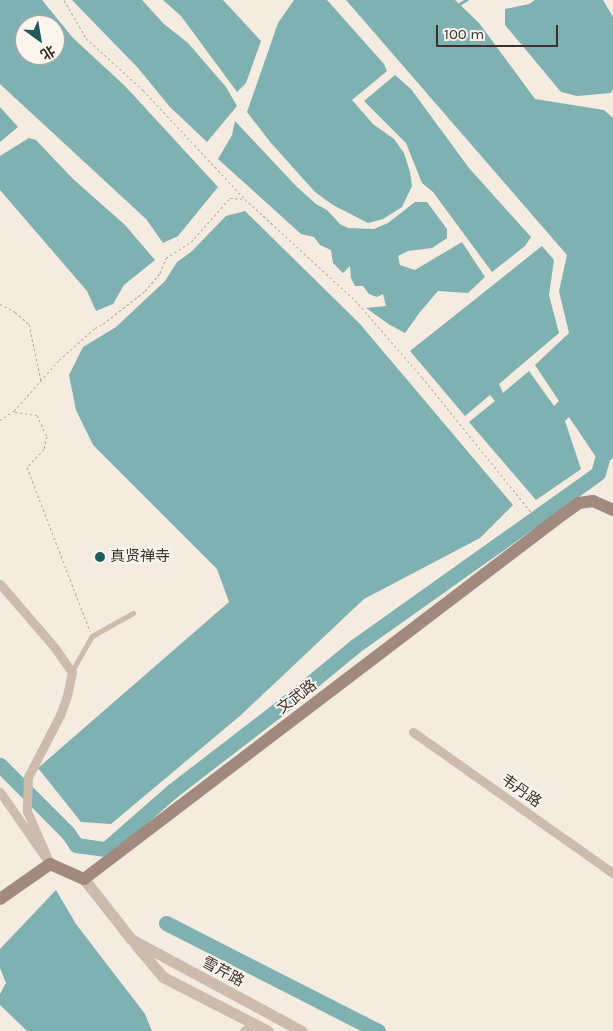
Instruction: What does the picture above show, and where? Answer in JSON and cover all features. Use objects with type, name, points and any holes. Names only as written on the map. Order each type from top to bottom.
[{"type":"main road","name":"文武路","points":[[84,879],[579,503],[593,501],[613,510]]},
{"type":"main road","points":[[0,899],[50,864],[84,879]]},
{"type":"street","points":[[0,584],[55,648],[72,672],[67,696],[60,715],[28,777],[27,811],[50,864]]},
{"type":"street","name":"韦丹路","points":[[413,732],[613,873]]},
{"type":"street","points":[[0,792],[50,864]]},
{"type":"street","name":"雪芹路","points":[[84,879],[163,977],[249,1027],[268,1031]]},
{"type":"street","name":"雪芹路","points":[[131,939],[302,1031]]},
{"type":"lane","points":[[72,672],[92,636],[133,613]]},
{"type":"path","points":[[64,0],[86,38],[143,90],[245,199],[355,300],[422,377],[538,521]]},
{"type":"path","points":[[0,420],[14,411],[59,360],[94,328],[120,312],[145,291],[160,274],[166,258],[191,242],[230,198],[245,199]]},
{"type":"path","points":[[0,304],[16,312],[29,324],[41,382]]},
{"type":"path","points":[[14,411],[37,415],[47,436],[44,449],[27,467],[92,636]]},
{"type":"water","points":[[0,0],[42,0],[54,15],[15,15],[15,65],[65,65],[65,28],[73,38],[125,86],[218,187],[178,236],[163,243],[146,219],[0,84]]},
{"type":"water","points":[[72,0],[142,0],[164,24],[188,43],[226,87],[237,106],[207,142],[170,107],[138,68]]},
{"type":"water","points":[[163,0],[223,0],[261,41],[246,83],[237,92],[181,16]]},
{"type":"water","points":[[294,0],[327,0],[384,64],[387,71],[352,100],[373,124],[394,139],[404,153],[410,172],[412,186],[402,207],[383,219],[368,223],[333,205],[315,192],[271,143],[247,112],[278,23]]},
{"type":"water","points":[[346,0],[455,0],[479,23],[535,99],[604,110],[613,118],[613,458],[602,466],[569,417],[565,421],[581,469],[536,500],[469,422],[495,401],[490,395],[465,416],[410,351],[542,246],[554,260],[549,295],[559,333],[499,384],[503,393],[529,371],[554,406],[559,401],[535,365],[569,333],[559,291],[567,255]]},
{"type":"water","points":[[535,0],[603,0],[613,17],[613,89],[611,93],[577,96],[561,92],[505,25],[505,9],[529,4]]},
{"type":"water","points":[[395,75],[411,89],[469,168],[531,237],[525,246],[492,272],[433,192],[422,183],[406,143],[364,101]]},
{"type":"water","points":[[0,107],[18,127],[0,142]]},
{"type":"water","points":[[235,121],[296,186],[316,204],[327,210],[340,224],[348,228],[374,229],[388,223],[415,202],[427,202],[447,229],[447,238],[432,248],[408,251],[398,256],[400,265],[415,270],[462,242],[485,277],[468,293],[438,291],[405,333],[390,325],[366,308],[386,306],[383,294],[377,297],[369,294],[363,286],[355,286],[351,278],[350,266],[343,273],[333,263],[331,250],[320,245],[314,237],[301,234],[218,159],[232,135]]},
{"type":"water","points":[[29,138],[36,140],[72,178],[125,225],[155,260],[124,285],[113,304],[96,311],[87,291],[0,190],[0,156]]},
{"type":"water","points":[[245,211],[360,324],[513,505],[480,538],[364,599],[241,715],[111,824],[81,822],[38,768],[229,602],[217,569],[93,445],[76,410],[69,375],[83,347],[116,327],[165,281],[177,262],[191,252],[226,216]]},
{"type":"water","points":[[56,890],[76,924],[145,1014],[152,1031],[27,1031],[0,1005],[0,994],[6,983],[0,968],[0,949]]},
{"type":"waterway","points":[[456,6],[466,0]]},
{"type":"waterway","points":[[0,765],[68,833],[76,845],[106,849],[172,791],[276,711],[355,646],[598,473],[606,445]]},
{"type":"waterway","points":[[166,923],[378,1031]]},
{"type":"place","name":"真贤禅寺","points":[[100,557]]}]
